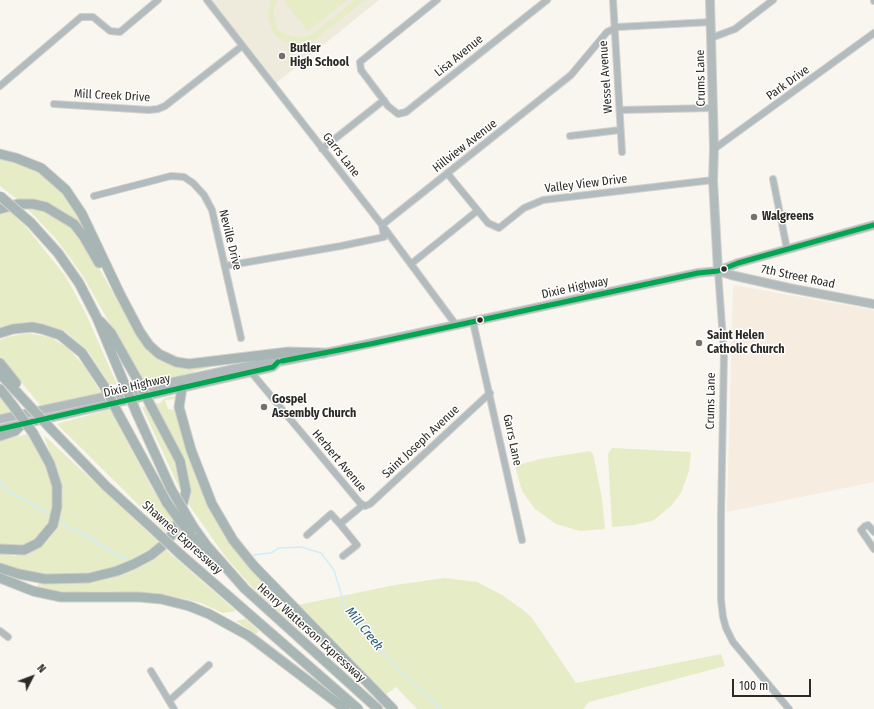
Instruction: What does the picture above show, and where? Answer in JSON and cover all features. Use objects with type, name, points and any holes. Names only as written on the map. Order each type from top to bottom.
[{"type":"highway","points":[[0,154],[16,158],[40,168],[66,190],[82,214],[120,294],[149,345],[159,354],[176,362],[207,363],[288,352],[324,353]]},
{"type":"highway","name":"Shawnee Expressway","points":[[0,196],[31,223],[70,269],[97,318],[171,490],[194,528],[229,573]]},
{"type":"highway","points":[[0,209],[18,204],[33,204],[46,207],[63,216],[74,224],[84,237],[113,287],[120,294]]},
{"type":"highway","points":[[0,568],[19,574],[45,579],[89,578],[130,566],[151,555],[162,546],[177,526],[186,491],[180,460],[111,332],[97,318]]},
{"type":"highway","points":[[0,333],[13,329],[32,327],[51,331],[60,335],[82,353],[104,386],[167,503],[202,550],[229,573]]},
{"type":"highway","points":[[0,363],[16,384],[19,394]]},
{"type":"highway","name":"Shawnee Expressway","points":[[0,374],[106,486],[180,554],[358,709]]},
{"type":"highway","points":[[182,388],[179,402],[180,412],[196,466],[212,504],[233,540],[271,584],[393,709]]},
{"type":"highway","points":[[0,389],[34,433],[50,464],[57,486],[57,508],[53,525],[38,543],[24,550],[0,549]]},
{"type":"highway","points":[[0,436],[15,431],[21,425]]},
{"type":"highway","name":"Henry Watterson Expressway","points":[[229,573],[281,623],[378,709]]},
{"type":"highway","points":[[0,578],[44,594],[75,598],[139,597],[161,599],[189,606],[209,614],[249,636],[345,709]]},
{"type":"main road","name":"Crums Lane","points":[[710,0],[714,149],[713,180],[718,271]]},
{"type":"main road","name":"Dixie Highway","points":[[0,419],[271,361],[278,362],[324,353],[698,273],[718,271],[738,263],[874,225]]},
{"type":"main road","name":"7th Street Road","points":[[718,271],[733,276],[789,288],[874,304]]},
{"type":"main road","name":"Dixie Highway","points":[[0,429],[273,367],[278,362]]},
{"type":"street","points":[[0,86],[82,17],[93,17],[110,31],[120,32],[158,0]]},
{"type":"street","name":"Garrs Lane","points":[[207,0],[382,225],[456,325]]},
{"type":"street","points":[[322,149],[384,100],[361,70],[360,62],[436,0]]},
{"type":"street","name":"Lisa Avenue","points":[[384,100],[398,114],[406,112],[547,0]]},
{"type":"street","name":"Wessel Avenue","points":[[613,0],[622,152]]},
{"type":"street","points":[[711,38],[735,29],[773,0]]},
{"type":"street","name":"Hillview Avenue","points":[[225,266],[384,237],[382,225],[571,75],[605,34],[618,26],[711,22]]},
{"type":"street","name":"Park Drive","points":[[714,149],[874,33]]},
{"type":"street","name":"Mill Creek Drive","points":[[54,104],[149,110],[158,109],[165,106],[242,46]]},
{"type":"street","points":[[620,110],[713,108]]},
{"type":"street","points":[[570,136],[620,130]]},
{"type":"street","name":"Valley View Drive","points":[[447,174],[488,223],[499,228],[524,208],[543,200],[713,180]]},
{"type":"street","name":"Neville Drive","points":[[94,196],[168,176],[177,175],[187,179],[204,195],[211,209],[241,338]]},
{"type":"street","points":[[773,179],[787,249]]},
{"type":"street","points":[[411,264],[477,211]]},
{"type":"street","name":"Crums Lane","points":[[718,271],[724,353],[721,510],[723,617],[726,628],[733,642],[789,709]]},
{"type":"street","name":"Garrs Lane","points":[[473,322],[522,540]]},
{"type":"street","name":"Herbert Avenue","points":[[251,372],[364,505]]},
{"type":"street","name":"Saint Joseph Avenue","points":[[340,524],[364,505],[370,504],[490,393]]},
{"type":"street","points":[[307,535],[331,514],[357,545],[343,556]]},
{"type":"street","points":[[874,532],[868,526],[865,526],[861,530],[874,549]]},
{"type":"street","points":[[0,631],[8,637]]},
{"type":"street","points":[[169,701],[209,664]]},
{"type":"street","points":[[151,671],[174,709]]},
{"type":"shaded area","name":"Butler High School","points":[[211,0],[379,0],[275,84]]},
{"type":"shaded area","points":[[733,285],[874,310],[874,482],[727,512]]},
{"type":"green space","points":[[271,0],[277,0],[273,12],[277,28],[284,34],[299,38],[311,35],[355,0],[365,0],[314,40],[300,44],[285,42],[272,30],[268,16]]},
{"type":"green space","points":[[283,0],[347,0],[308,31]]},
{"type":"green space","points":[[0,157],[34,168],[61,189],[76,211],[82,225],[64,211],[51,205],[19,201],[0,186]]},
{"type":"green space","points":[[27,208],[42,210],[69,224],[90,252],[126,316],[147,345],[169,361],[210,366],[209,368],[194,371],[195,374],[144,384],[83,276],[57,240]]},
{"type":"green space","points":[[9,210],[27,228],[66,277],[85,312],[117,384],[110,385],[88,351],[66,332],[42,323],[25,322],[0,327],[0,213]]},
{"type":"green space","points":[[29,333],[52,338],[68,348],[85,367],[101,393],[41,406],[0,357],[0,340],[7,337]]},
{"type":"green space","points":[[0,395],[9,407],[11,413],[0,416]]},
{"type":"green space","points":[[175,396],[175,399],[165,400],[168,409],[175,410],[208,503],[284,601],[269,603],[252,587],[224,555],[187,502],[189,487],[186,465],[155,404],[160,403],[165,398]]},
{"type":"green space","points":[[147,406],[175,457],[182,494],[142,407]]},
{"type":"green space","points":[[110,409],[153,490],[175,523],[168,534],[57,424]]},
{"type":"green space","points":[[29,434],[47,465],[55,494],[51,520],[37,539],[27,545],[0,546],[0,440]]},
{"type":"green space","points":[[44,436],[160,543],[151,551],[122,565],[78,576],[48,576],[0,565],[0,553],[15,556],[40,547],[50,538],[61,515],[63,492]]},
{"type":"green space","points":[[612,448],[691,452],[689,471],[681,493],[671,506],[654,520],[635,525],[612,527],[608,454]]},
{"type":"green space","points":[[590,451],[594,458],[602,499],[605,529],[580,531],[556,524],[535,509],[522,491],[515,466],[540,459]]},
{"type":"green space","points":[[180,529],[194,547],[187,549],[174,538]]},
{"type":"green space","points":[[165,549],[236,611],[223,613],[201,603],[177,597],[108,591],[55,591],[38,586],[39,582],[81,583],[154,558]]},
{"type":"green space","points":[[445,578],[477,582],[502,595],[523,610],[532,618],[576,683],[721,654],[725,666],[589,702],[583,709],[417,709],[396,687],[385,695],[298,605],[395,585]]},
{"type":"green space","points":[[289,607],[323,643],[334,657],[276,609]]},
{"type":"green space","points":[[245,619],[259,631],[256,634],[236,621]]},
{"type":"waterway","name":"Mill Creek","points":[[0,481],[7,491],[52,515]]},
{"type":"waterway","name":"Mill Creek","points":[[60,519],[69,528],[78,531],[122,558],[128,560]]},
{"type":"waterway","name":"Mill Creek","points":[[253,555],[271,553],[279,548],[301,547],[321,553],[334,570],[346,610],[358,626],[401,672],[441,709]]},
{"type":"transit line","points":[[282,361],[370,344],[698,273],[718,271],[738,263],[874,225]]},
{"type":"transit line","points":[[0,429],[273,367],[278,362]]},
{"type":"place","name":"Butler High School","points":[[282,56]]},
{"type":"place","name":"Walgreens","points":[[754,217]]},
{"type":"place","name":"Saint Helen Catholic Church","points":[[699,343]]},
{"type":"place","name":"Gospel Assembly Church","points":[[264,407]]}]
